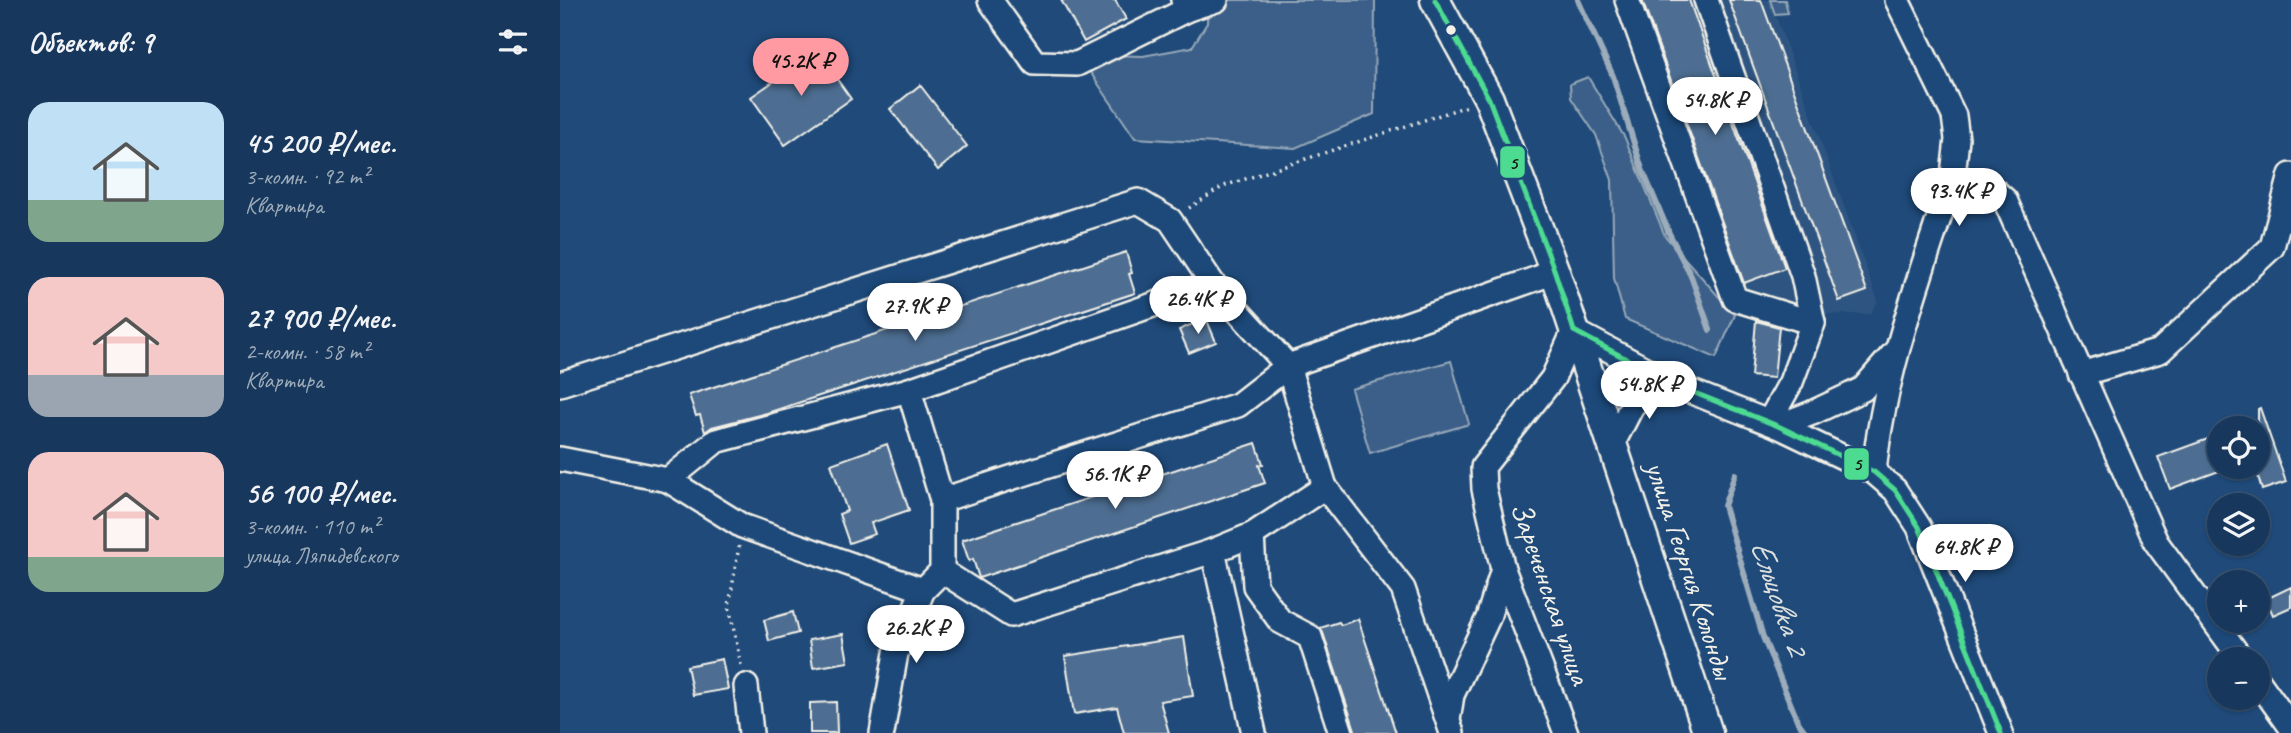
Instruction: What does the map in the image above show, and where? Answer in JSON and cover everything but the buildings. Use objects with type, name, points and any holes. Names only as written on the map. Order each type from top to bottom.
[{"type":"main road","name":"улица Георгия Колонды","points":[[1435,0],[1489,99],[1555,272],[1709,733]]},
{"type":"street","points":[[990,0],[1035,64],[1077,64],[1186,4],[1216,0]]},
{"type":"street","points":[[1627,0],[1735,299],[1813,323]]},
{"type":"street","points":[[1706,0],[1803,276],[1813,323],[1774,424]]},
{"type":"street","points":[[1874,472],[1885,395],[1953,175],[1957,139],[1954,116],[1897,0]]},
{"type":"street","points":[[1953,175],[1996,192],[2005,200],[2156,542],[2233,647]]},
{"type":"street","points":[[2081,373],[2160,351],[2272,247],[2291,175]]},
{"type":"street","points":[[560,384],[1138,201],[1170,220],[1213,285],[1288,366],[1325,487],[1403,589],[1450,727]]},
{"type":"street","points":[[942,499],[1238,405],[1288,366],[1555,272]]},
{"type":"street","points":[[668,480],[716,441],[909,390],[1213,285]]},
{"type":"street","points":[[1574,331],[1677,386],[1774,424],[1874,472],[1895,490],[1919,527],[2001,733]]},
{"type":"street","name":"Зареченская улица","points":[[1566,733],[1503,569],[1484,489],[1483,467],[1553,377],[1574,331]]},
{"type":"street","points":[[1774,424],[1812,413],[1863,389],[1899,348]]},
{"type":"street","points":[[1613,443],[1632,406],[1646,391],[1677,386]]},
{"type":"street","points":[[882,733],[896,653],[923,590],[942,570],[942,499],[909,390]]},
{"type":"street","points":[[560,459],[668,480],[742,526],[923,590]]},
{"type":"street","points":[[942,570],[1011,615],[1213,551],[1252,535],[1325,487]]},
{"type":"street","points":[[1252,535],[1255,586],[1280,621],[1310,637],[1341,733]]},
{"type":"street","points":[[1213,551],[1254,733]]},
{"type":"street","points":[[1450,727],[1452,695],[1488,618],[1503,569]]},
{"type":"street","points":[[746,686],[751,733]]},
{"type":"street","points":[[2270,698],[2291,727]]},
{"type":"path","points":[[1170,220],[1224,186],[1489,99]]},
{"type":"path","points":[[742,526],[729,606],[746,686]]},
{"type":"shaded area","points":[[1208,0],[1375,0],[1374,114],[1295,148],[1135,138],[1088,69],[1108,55],[1143,56],[1192,47],[1207,23]]},
{"type":"shaded area","points":[[1620,0],[1770,0],[1878,301],[1870,314],[1735,315]]},
{"type":"shaded area","points":[[1770,0],[1785,0],[1788,13],[1775,14]]},
{"type":"shaded area","points":[[1588,77],[1625,138],[1665,236],[1735,315],[1716,358],[1625,319],[1614,278],[1612,180],[1596,135],[1571,98],[1570,84]]},
{"type":"shaded area","points":[[1451,361],[1469,424],[1370,453],[1351,389]]},
{"type":"waterway","points":[[1578,0],[1613,76],[1642,169],[1691,276],[1710,330]]},
{"type":"waterway","name":"Ельцовка 2","points":[[1735,474],[1724,506],[1763,637],[1798,722],[1806,733]]},
{"type":"transit line","name":"5","points":[[1435,0],[1489,99],[1555,272],[1574,331]]},
{"type":"transit line","name":"5","points":[[1574,331],[1677,386],[1778,426],[1874,472],[1895,490],[1919,527],[2001,733]]}]
